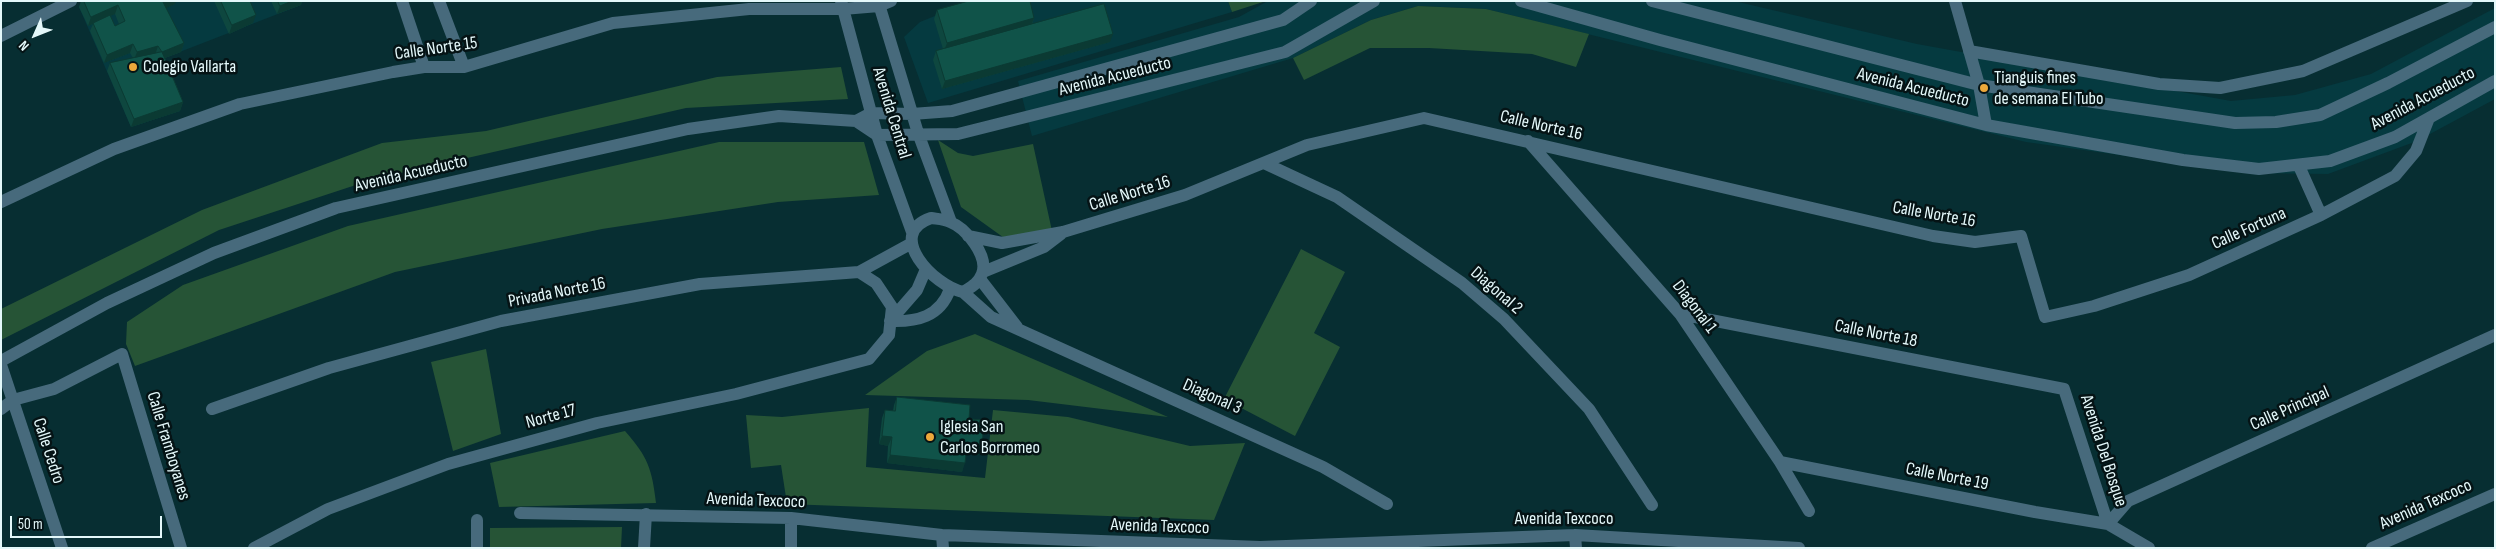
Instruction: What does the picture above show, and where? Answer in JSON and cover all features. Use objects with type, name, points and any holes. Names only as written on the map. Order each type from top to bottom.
[{"type":"street","points":[[1,36],[71,1]]},
{"type":"street","points":[[402,1],[424,67]]},
{"type":"street","points":[[439,1],[464,67]]},
{"type":"street","name":"Avenida Acueducto","points":[[1,363],[107,303],[214,253],[336,208],[688,129],[779,116],[856,121],[871,113],[912,114],[952,111],[1283,20],[1311,1]]},
{"type":"street","name":"Avenida Acueducto","points":[[877,136],[958,134],[1286,52],[1374,1]]},
{"type":"street","name":"Avenida Acueducto","points":[[1521,1],[1660,40],[1986,125],[2183,160],[2259,169],[2330,162],[2395,137],[2495,81]]},
{"type":"street","name":"Avenida Acueducto","points":[[1652,1],[1979,85],[2235,123],[2276,122],[2320,115],[2388,83],[2495,27]]},
{"type":"street","points":[[1955,1],[1979,85],[1986,125]]},
{"type":"street","points":[[1969,51],[2158,84],[2220,88],[2303,71],[2467,1]]},
{"type":"street","name":"Calle Norte 15","points":[[1,202],[114,149],[240,104],[424,67],[464,67],[612,22],[749,9],[882,3]]},
{"type":"street","name":"Avenida Central","points":[[882,3],[918,134],[951,222]]},
{"type":"street","name":"Avenida Central","points":[[842,5],[877,136],[912,238]]},
{"type":"street","name":"Calle Norte 16","points":[[968,236],[1002,243],[1062,232],[1185,195],[1307,145],[1424,118],[1933,236],[1975,242],[2021,236],[2046,318]]},
{"type":"street","name":"Calle Fortuna","points":[[2046,318],[2094,306],[2189,275],[2321,215],[2395,176],[2416,151],[2429,118]]},
{"type":"street","points":[[856,121],[877,136]]},
{"type":"street","name":"Diagonal 1","points":[[1528,141],[1680,314],[1780,462],[1809,511]]},
{"type":"street","name":"Diagonal 2","points":[[1264,163],[1336,197],[1462,283],[1504,319],[1589,410],[1652,505]]},
{"type":"street","points":[[2299,166],[2321,215]]},
{"type":"street","points":[[931,218],[951,222],[968,236],[981,252],[981,275],[975,285],[963,292],[950,289],[926,269],[920,262],[912,238],[919,222],[931,218]]},
{"type":"street","name":"Calle Norte 16","points":[[981,275],[1044,247],[1062,232]]},
{"type":"street","name":"Privada Norte 16","points":[[212,409],[329,368],[501,321],[700,284],[859,272],[912,238]]},
{"type":"street","points":[[874,264],[876,283]]},
{"type":"street","points":[[890,321],[916,290],[926,269]]},
{"type":"street","points":[[859,272],[876,283],[892,307],[890,321]]},
{"type":"street","name":"Diagonal 3","points":[[981,275],[1019,329]]},
{"type":"street","points":[[890,321],[924,318],[946,300],[950,289]]},
{"type":"street","name":"Diagonal 3","points":[[963,292],[991,317],[1091,364],[1323,467],[1387,504]]},
{"type":"street","name":"Calle Norte 18","points":[[1680,314],[2064,389]]},
{"type":"street","name":"Norte 17","points":[[254,548],[328,509],[448,464],[597,423],[736,394],[869,359],[889,335],[890,321]]},
{"type":"street","name":"Calle Principal","points":[[2108,524],[2128,501],[2495,336]]},
{"type":"street","name":"Calle Framboyanes","points":[[13,400],[54,389],[122,354],[181,548]]},
{"type":"street","name":"Calle Cedro","points":[[1,363],[62,548]]},
{"type":"street","name":"Avenida Del Bosque","points":[[2064,389],[2108,524]]},
{"type":"street","points":[[1,409],[13,400]]},
{"type":"street","name":"Calle Norte 19","points":[[1780,462],[2035,512],[2108,524]]},
{"type":"street","name":"Avenida Texcoco","points":[[2372,548],[2495,494]]},
{"type":"street","name":"Avenida Texcoco","points":[[520,513],[791,518],[942,541],[1260,548],[1411,545],[1477,537],[1576,542],[1800,548]]},
{"type":"street","points":[[644,548],[646,514]]},
{"type":"street","points":[[791,518],[791,548]]},
{"type":"street","points":[[477,520],[477,548]]},
{"type":"street","points":[[2108,524],[2149,548]]},
{"type":"shaded area","name":"Colegio Vallarta","points":[[90,1],[299,1],[301,5],[159,60],[180,111],[131,127],[79,7]]},
{"type":"shaded area","points":[[972,1],[1228,1],[1232,12],[928,103],[904,37],[920,22]]},
{"type":"shaded area","name":"Tianguis fines de semana El Tubo","points":[[1268,1],[1734,1],[1917,44],[2231,101],[2295,95],[2371,74],[2495,8],[2495,99],[2417,141],[2328,174],[2249,173],[2026,142],[1486,9],[1418,6],[1371,20],[1293,58],[1032,136],[1018,81],[1239,17]]},
{"type":"green space","points":[[1228,1],[1266,1],[1232,12]]},
{"type":"green space","points":[[1418,6],[1486,9],[1589,34],[1576,67],[1532,54],[1429,48],[1370,48],[1304,80],[1293,58],[1371,20]]},
{"type":"green space","points":[[841,67],[848,99],[686,108],[371,180],[219,230],[1,340],[1,309],[202,210],[382,143],[486,131],[717,77]]},
{"type":"green space","points":[[938,140],[958,153],[973,156],[1033,144],[1052,231],[1007,240],[961,207]]},
{"type":"green space","points":[[719,142],[864,142],[879,195],[778,202],[602,229],[395,272],[135,366],[126,344],[127,322],[183,285],[348,226]]},
{"type":"green space","points":[[1301,249],[1345,272],[1314,333],[1340,347],[1295,436],[1224,399]]},
{"type":"green space","points":[[975,334],[1168,417],[1028,400],[865,395],[927,351]]},
{"type":"green space","points":[[486,349],[501,434],[453,451],[431,362]]},
{"type":"green space","points":[[869,408],[866,467],[985,478],[993,410],[1068,417],[1190,446],[1245,443],[1214,520],[787,504],[781,465],[751,468],[746,415],[782,417]]},
{"type":"green space","points":[[625,431],[639,448],[648,464],[656,503],[499,507],[490,463]]},
{"type":"green space","points":[[622,527],[621,548],[490,548],[490,528]]},
{"type":"building","points":[[84,1],[166,1],[163,2],[184,43],[162,52],[158,46],[137,52],[133,44],[107,55],[93,23],[110,15],[115,26],[125,21],[118,5],[91,17]]},
{"type":"building","points":[[221,1],[250,1],[256,15],[232,25]]},
{"type":"building","points":[[278,1],[292,1],[280,6]]},
{"type":"building","points":[[969,1],[1030,1],[1034,18],[947,43],[937,10]]},
{"type":"building","points":[[1104,4],[1113,34],[945,81],[936,51]]},
{"type":"building","points":[[162,52],[183,102],[134,119],[110,63]]},
{"type":"building","name":"Iglesia San Carlos Borromeo","points":[[897,397],[970,405],[969,419],[984,420],[982,446],[967,445],[965,463],[890,455],[892,437],[882,436],[885,410],[895,411]]},
{"type":"place","name":"Colegio Vallarta","points":[[133,67]]},
{"type":"place","name":"Tianguis fines de semana El Tubo","points":[[1984,88]]},
{"type":"place","name":"Iglesia San Carlos Borromeo","points":[[930,437]]}]
